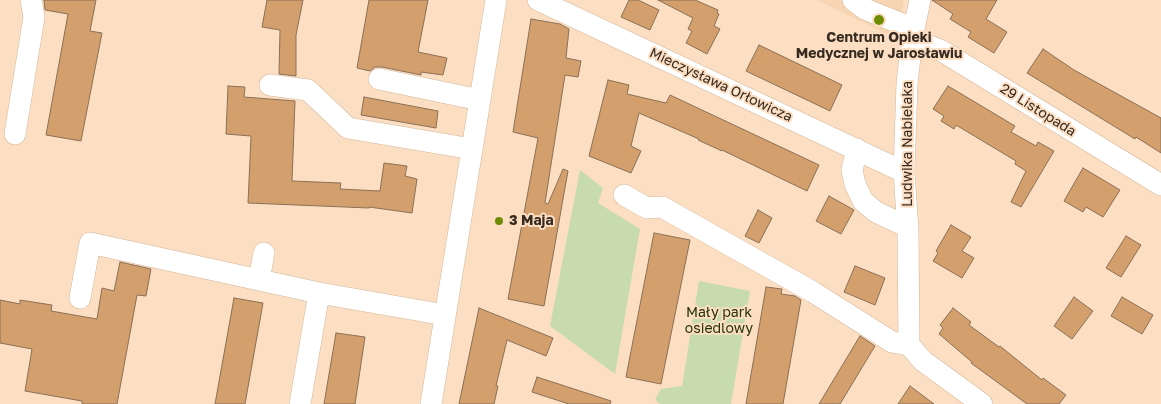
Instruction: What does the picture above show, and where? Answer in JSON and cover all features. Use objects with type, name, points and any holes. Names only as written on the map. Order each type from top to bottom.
[{"type":"street","points":[[15,134],[34,17],[31,0]]},
{"type":"street","points":[[431,404],[496,0]]},
{"type":"street","name":"Mieczysława Orłowicza","points":[[538,0],[904,172]]},
{"type":"street","name":"29 Listopada","points":[[853,0],[865,9],[942,51],[1161,185]]},
{"type":"street","name":"Ludwika Nabielaka","points":[[909,345],[908,228],[904,172],[907,84],[913,34],[920,0]]},
{"type":"street","points":[[379,79],[480,100]]},
{"type":"street","points":[[270,85],[308,90],[348,128],[472,148]]},
{"type":"street","points":[[857,149],[852,170],[855,184],[863,201],[876,212],[908,228]]},
{"type":"street","points":[[624,195],[647,208],[662,207],[804,287],[892,342],[909,345],[923,361],[982,404]]},
{"type":"street","points":[[80,298],[90,243],[319,293],[445,315]]},
{"type":"street","points":[[259,280],[264,253]]},
{"type":"street","points":[[300,404],[319,293]]},
{"type":"shaded area","name":"Centrum Opieki Medycznej w Jarosławiu","points":[[817,0],[904,0],[897,39]]},
{"type":"green space","points":[[580,170],[603,188],[598,203],[640,229],[615,374],[550,326]]},
{"type":"green space","name":"Mały park osiedlowy","points":[[699,281],[750,291],[731,404],[660,404],[655,400],[661,389],[682,386]]},
{"type":"building","points":[[44,0],[96,0],[90,31],[102,33],[81,141],[46,135],[68,14],[45,10]]},
{"type":"building","points":[[267,0],[303,0],[296,35],[296,76],[279,74],[280,30],[262,27]]},
{"type":"building","points":[[369,0],[428,0],[418,52],[447,58],[443,75],[421,72],[421,75],[382,67],[375,67],[370,71],[357,68]]},
{"type":"building","points":[[629,0],[638,0],[659,10],[650,30],[621,17]]},
{"type":"building","points":[[658,0],[695,0],[718,10],[717,13],[719,14],[714,26],[720,29],[707,54],[686,43],[692,31],[688,29],[693,18]]},
{"type":"building","points":[[932,0],[997,0],[986,19],[1007,32],[994,53],[968,37],[971,32],[950,19],[953,14]]},
{"type":"building","points":[[531,19],[560,24],[569,29],[566,58],[581,61],[578,77],[565,75],[545,203],[548,204],[563,169],[568,171],[544,306],[508,299],[538,138],[513,132]]},
{"type":"building","points":[[759,45],[842,85],[830,111],[746,71]]},
{"type":"building","points":[[1043,49],[1074,70],[1161,118],[1161,153],[1027,73]]},
{"type":"building","points":[[608,80],[629,85],[627,94],[666,103],[670,95],[819,165],[807,191],[699,139],[639,113],[631,146],[641,151],[631,173],[589,156]]},
{"type":"building","points":[[228,86],[245,87],[244,97],[295,101],[292,181],[341,183],[340,189],[380,191],[384,163],[407,166],[405,176],[417,179],[412,213],[369,207],[248,203],[251,136],[226,134]]},
{"type":"building","points":[[948,86],[1015,126],[1011,132],[1036,146],[1038,142],[1054,151],[1021,207],[1011,202],[1026,171],[1015,164],[1016,161],[956,125],[954,129],[941,121],[944,116],[933,109]]},
{"type":"building","points":[[364,97],[438,111],[436,128],[361,115]]},
{"type":"building","points":[[1083,168],[1120,190],[1103,217],[1086,207],[1083,212],[1064,201]]},
{"type":"building","points":[[829,196],[854,210],[841,234],[816,221]]},
{"type":"building","points":[[758,210],[772,218],[759,243],[745,236]]},
{"type":"building","points":[[951,225],[971,237],[962,251],[974,258],[962,278],[933,261],[938,253],[936,251]]},
{"type":"building","points":[[654,233],[690,240],[661,384],[626,377]]},
{"type":"building","points":[[1126,236],[1141,245],[1121,277],[1106,268]]},
{"type":"building","points":[[120,262],[151,269],[146,296],[137,295],[117,404],[82,404],[82,401],[25,391],[32,349],[0,343],[0,300],[20,304],[20,300],[52,305],[51,311],[97,319],[102,288],[114,291]]},
{"type":"building","points":[[855,266],[885,278],[875,305],[844,292]]},
{"type":"building","points":[[766,287],[782,289],[781,294],[795,296],[801,300],[783,404],[746,404]]},
{"type":"building","points":[[1074,297],[1093,311],[1072,339],[1054,326]]},
{"type":"building","points":[[1122,297],[1153,315],[1142,334],[1111,316]]},
{"type":"building","points":[[234,298],[263,303],[245,404],[215,404]]},
{"type":"building","points":[[479,308],[553,338],[546,356],[507,340],[496,386],[498,386],[494,404],[459,404]]},
{"type":"building","points":[[953,308],[971,322],[969,325],[1000,346],[1042,380],[1043,378],[1066,395],[1059,404],[1027,404],[971,363],[939,334],[943,328],[940,325]]},
{"type":"building","points":[[336,333],[365,337],[355,404],[324,404]]},
{"type":"building","points":[[860,336],[875,346],[840,404],[819,404]]},
{"type":"building","points":[[537,377],[611,401],[610,404],[569,404],[532,392]]},
{"type":"building","points":[[910,386],[934,404],[898,404]]},
{"type":"place","name":"Centrum Opieki Medycznej w Jarosławiu","points":[[879,20]]},
{"type":"place","name":"3 Maja","points":[[499,221]]}]
